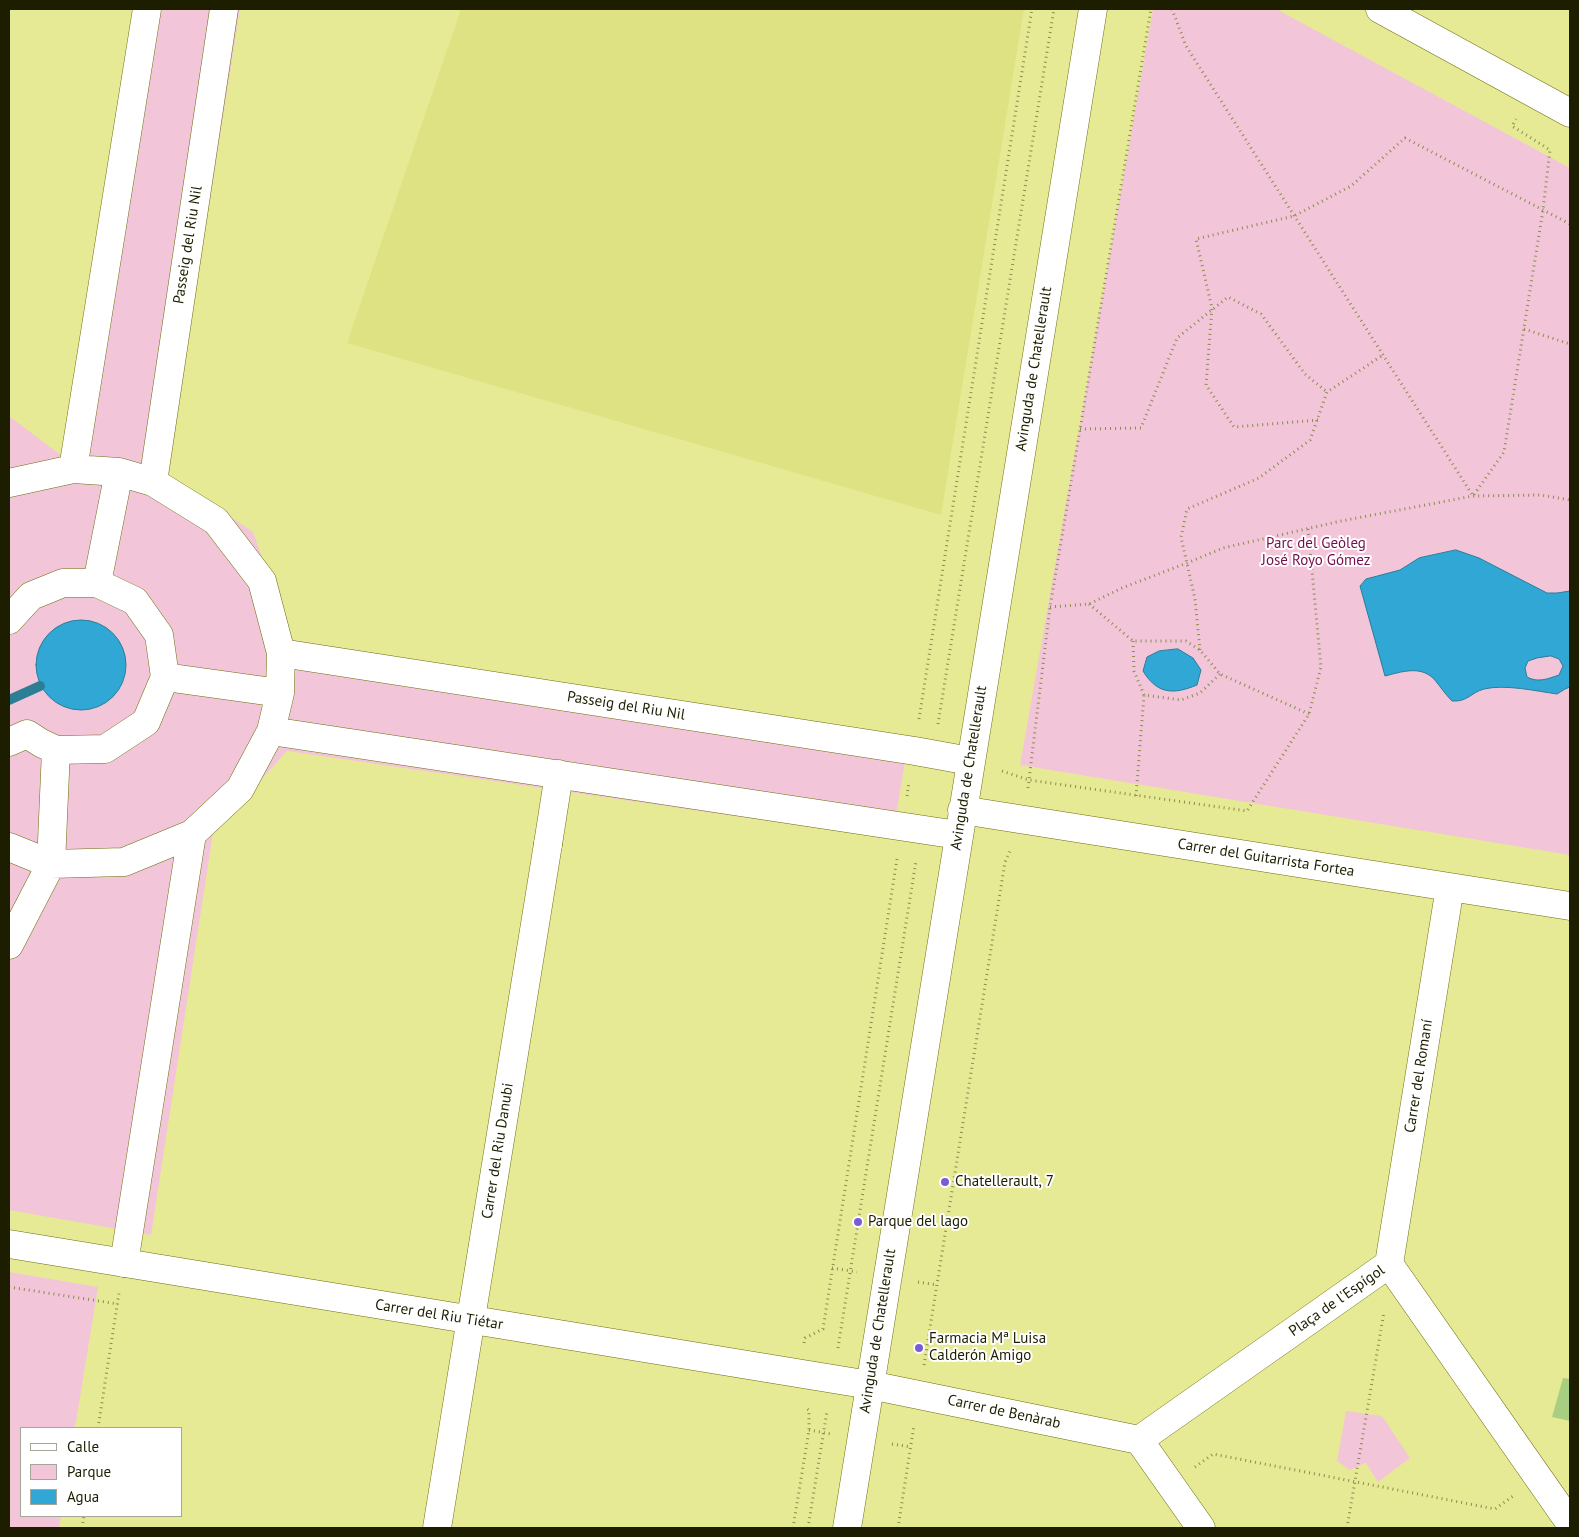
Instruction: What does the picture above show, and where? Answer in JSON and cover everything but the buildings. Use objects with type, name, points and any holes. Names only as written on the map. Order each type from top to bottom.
[{"type":"street","points":[[73,469],[147,9]]},
{"type":"street","name":"Passeig del Riu Nil","points":[[153,482],[224,9]]},
{"type":"street","name":"Avinguda de Chatellerault","points":[[847,1528],[1093,9]]},
{"type":"street","points":[[1380,9],[1570,114]]},
{"type":"street","points":[[9,483],[73,469],[119,472],[153,482],[216,521],[262,581],[281,653],[280,694],[271,731],[240,790],[192,834],[124,862],[51,864],[9,848]]},
{"type":"street","points":[[97,583],[119,472]]},
{"type":"street","points":[[9,620],[31,596],[63,583],[97,583],[135,601],[159,635],[165,677],[146,722],[105,749],[56,750],[41,744],[27,734],[9,742]]},
{"type":"street","name":"Passeig del Riu Nil","points":[[281,653],[914,750],[970,761]]},
{"type":"street","points":[[165,677],[280,694]]},
{"type":"street","points":[[271,731],[559,774],[960,822]]},
{"type":"street","points":[[9,944],[51,864],[56,750]]},
{"type":"street","name":"Carrer del Riu Danubi","points":[[437,1528],[559,774]]},
{"type":"street","name":"Carrer del Guitarrista Fortea","points":[[960,822],[1024,820],[1570,906]]},
{"type":"street","points":[[124,1263],[192,834]]},
{"type":"street","name":"Carrer del Romaní","points":[[1389,1264],[1450,887]]},
{"type":"street","name":"Carrer del Riu Tiétar","points":[[9,1244],[870,1385]]},
{"type":"street","name":"Plaça de l'Espígol","points":[[1139,1440],[1389,1264],[1570,1524],[1564,1528]]},
{"type":"street","name":"Carrer de Benàrab","points":[[870,1385],[1139,1440]]},
{"type":"street","points":[[1139,1440],[1201,1528]]},
{"type":"path","points":[[898,1528],[1005,862],[1024,820],[1050,608],[1151,9]]},
{"type":"path","points":[[1172,9],[1186,46],[1472,496]]},
{"type":"path","points":[[1318,420],[1234,427],[1206,385],[1212,308],[1196,239],[1294,216],[1351,186],[1405,138],[1570,224]]},
{"type":"path","points":[[1472,496],[1504,452],[1543,210],[1550,150]]},
{"type":"path","points":[[1080,429],[1141,428],[1177,338],[1228,297],[1261,314],[1305,374],[1327,392]]},
{"type":"path","points":[[1524,329],[1570,344]]},
{"type":"path","points":[[1200,650],[1195,599],[1181,537],[1187,509],[1259,478],[1310,440],[1327,392],[1383,354]]},
{"type":"path","points":[[1050,608],[1089,604],[1122,588],[1223,548],[1308,528],[1472,496],[1541,495],[1570,500]]},
{"type":"path","points":[[970,761],[1029,780],[1247,811],[1309,714],[1322,667],[1308,528]]},
{"type":"path","points":[[1089,604],[1132,641],[1186,641],[1200,650],[1220,674],[1309,714]]},
{"type":"path","points":[[1132,641],[1134,671],[1144,695],[1136,796]]},
{"type":"path","points":[[1144,695],[1181,700],[1200,693],[1220,674]]},
{"type":"path","points":[[98,1427],[124,1263]]},
{"type":"path","points":[[9,1286],[118,1304]]},
{"type":"path","points":[[1348,1528],[1384,1308]]},
{"type":"path","points":[[1170,1484],[1213,1454],[1495,1509],[1539,1478]]},
{"type":"shaded area","points":[[461,9],[1024,9],[941,515],[347,343]]},
{"type":"green space","points":[[136,9],[240,9],[167,474],[253,532],[292,640],[909,738],[892,839],[287,751],[213,833],[151,1235],[9,1210],[9,416],[62,456]]},
{"type":"green space","name":"Parc del Geòleg José Royo Gómez","points":[[1153,9],[1276,9],[1570,168],[1570,855],[1020,765]]},
{"type":"green space","points":[[9,1272],[98,1287],[75,1427],[20,1427],[20,1517],[61,1517],[59,1528],[9,1528]]},
{"type":"green space","points":[[1346,1411],[1382,1416],[1410,1458],[1378,1482],[1366,1463],[1350,1470],[1337,1461]]},
{"type":"water","points":[[1456,550],[1479,558],[1547,593],[1570,591],[1570,687],[1557,694],[1520,688],[1492,688],[1479,691],[1462,700],[1452,701],[1434,679],[1423,672],[1410,671],[1385,676],[1360,586],[1366,579],[1400,570],[1419,558]],"holes":[[[1551,656],[1559,659],[1563,666],[1559,675],[1539,680],[1527,677],[1525,668],[1528,661]]]},
{"type":"water","points":[[72,620],[90,620],[106,627],[119,640],[126,656],[126,674],[119,690],[106,703],[90,710],[72,710],[56,703],[43,690],[36,674],[36,656],[43,640],[56,627]]},
{"type":"water","points":[[1178,649],[1193,658],[1201,670],[1197,685],[1173,691],[1160,688],[1148,679],[1143,671],[1147,657],[1159,651]]},
{"type":"waterway","points":[[9,700],[40,686]]},
{"type":"place","name":"Chatellerault, 7","points":[[945,1182]]},
{"type":"place","name":"Parque del lago","points":[[858,1222]]},
{"type":"place","name":"Farmacia Mª Luisa Calderón Amigo","points":[[919,1348]]}]
